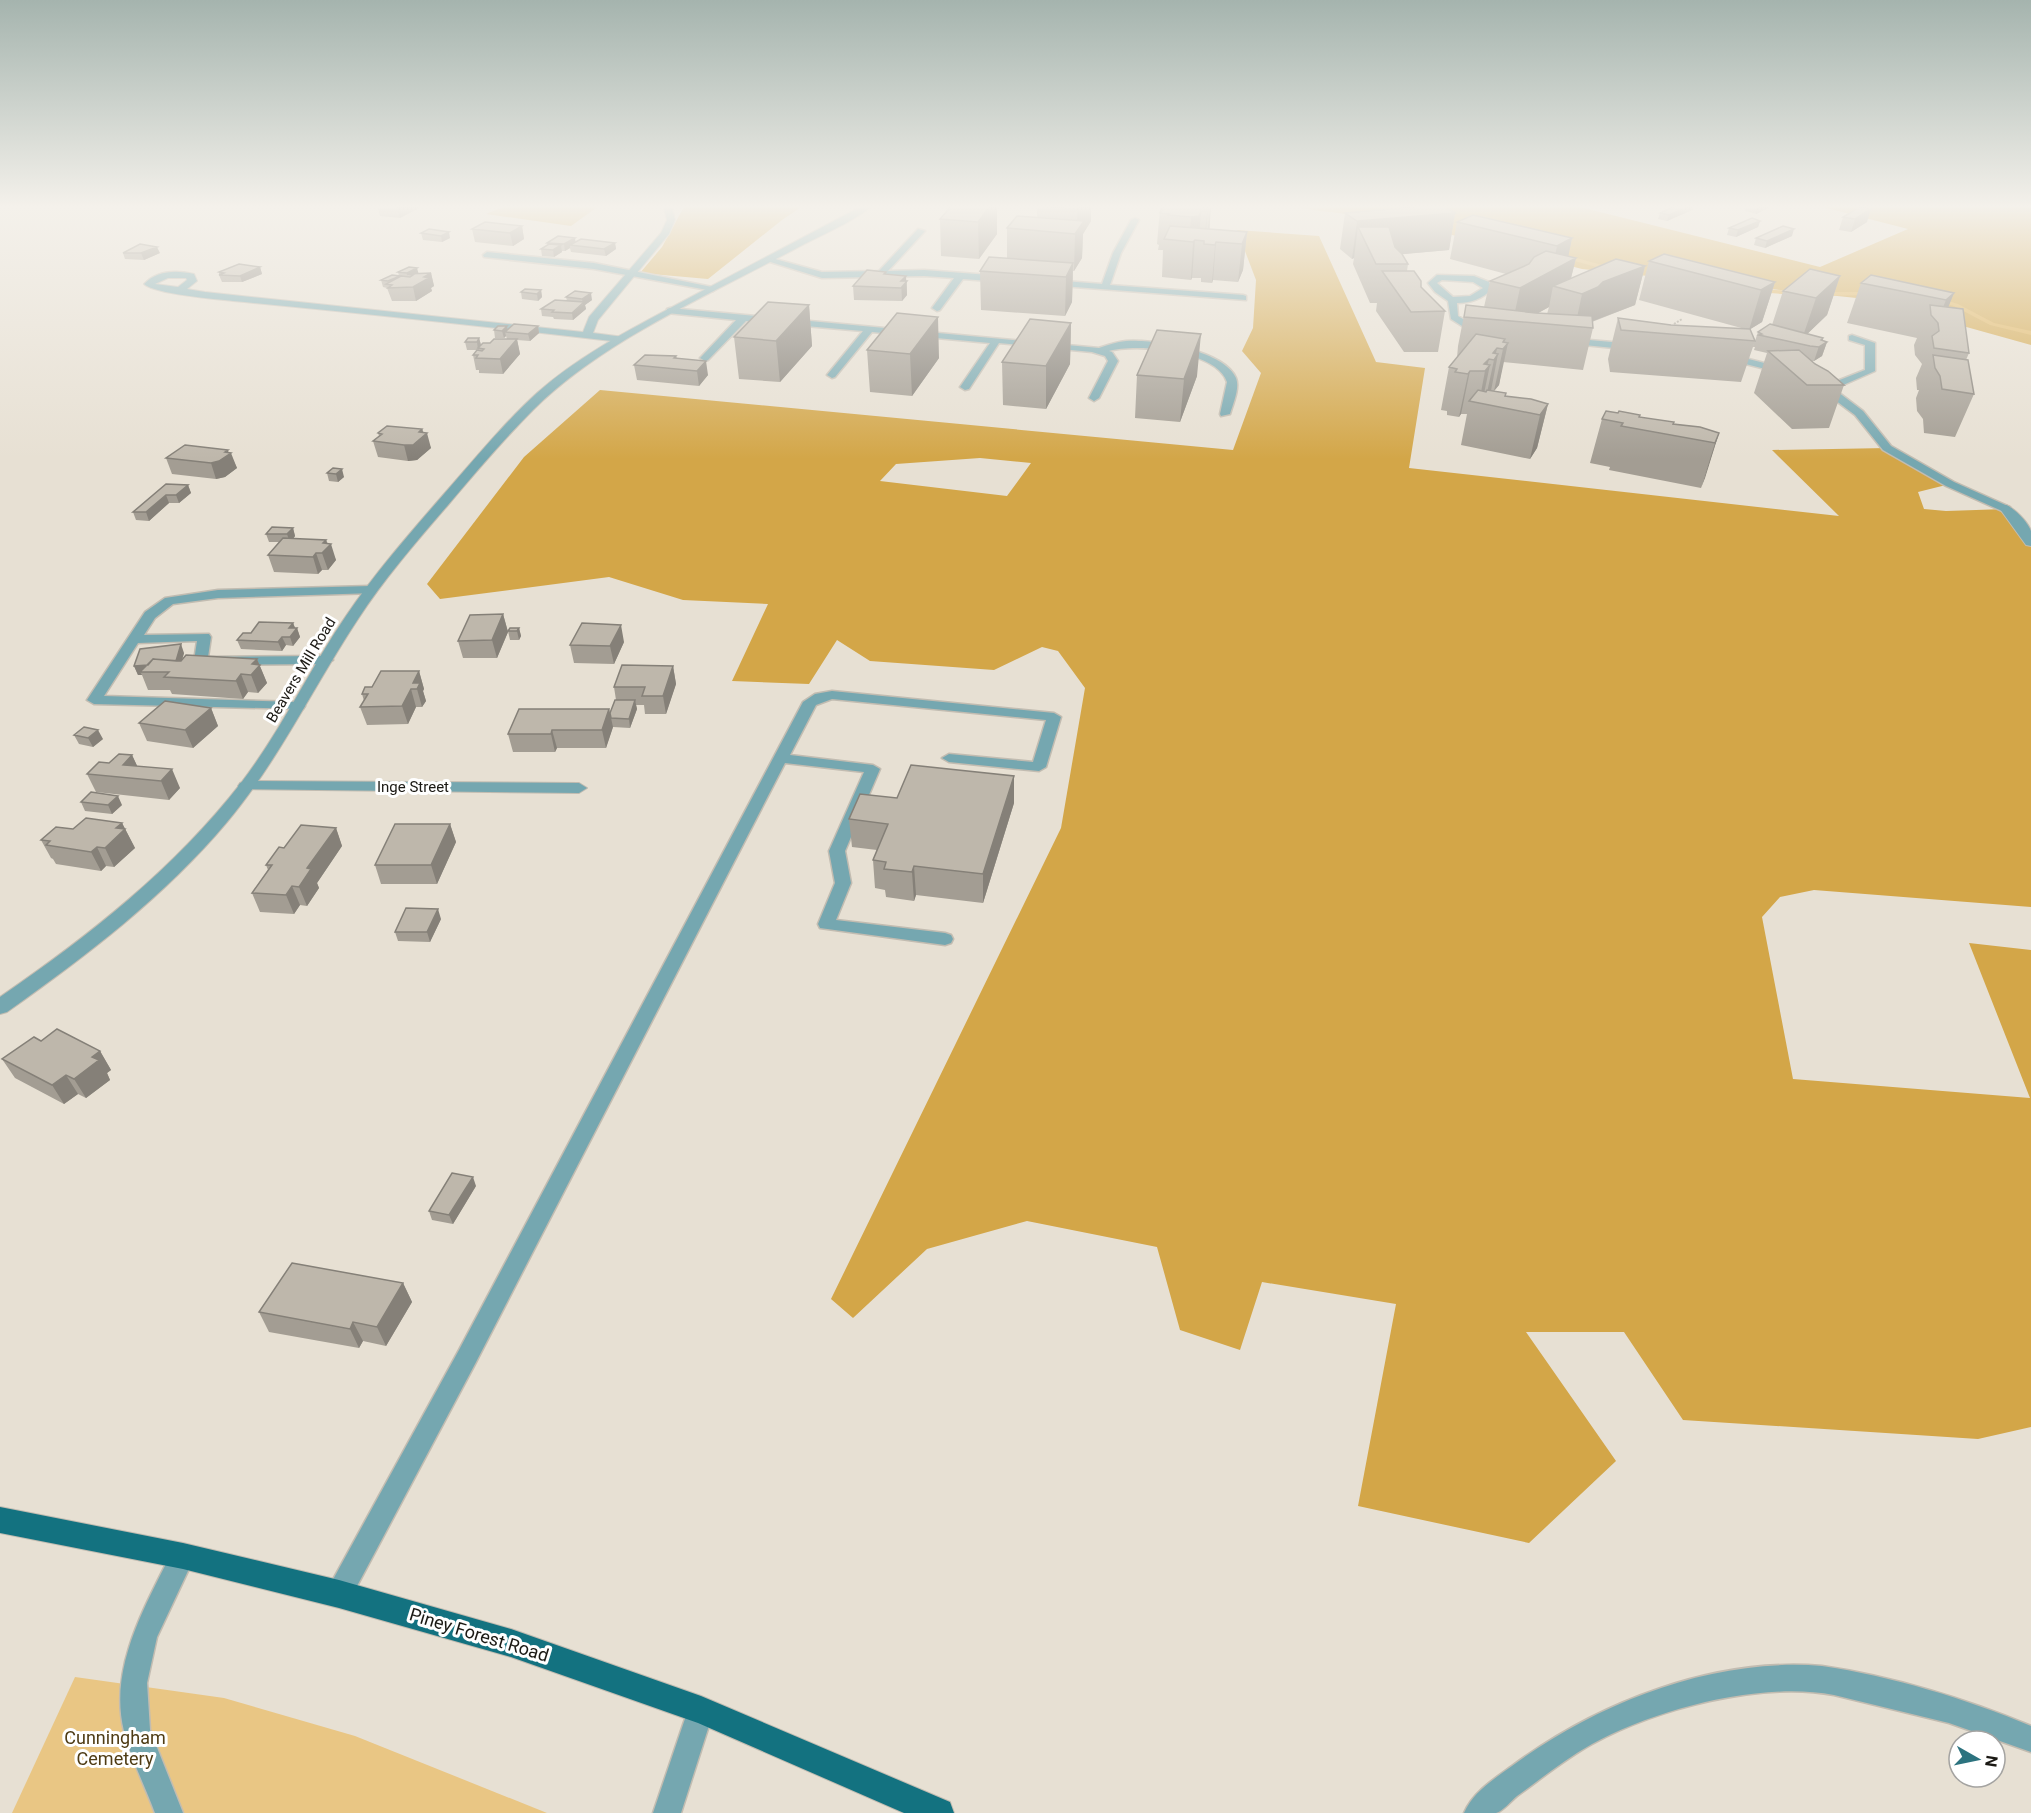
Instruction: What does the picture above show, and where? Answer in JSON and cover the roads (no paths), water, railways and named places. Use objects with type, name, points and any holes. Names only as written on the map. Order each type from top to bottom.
[{"type":"main road","name":"Piney Forest Road","points":[[0,1520],[183,1556],[339,1594],[511,1643],[701,1710],[939,1813]]},
{"type":"street","points":[[587,334],[593,319],[618,290]]},
{"type":"street","name":"Beavers Mill Road","points":[[0,1007],[56,969],[155,889],[210,831],[246,786],[371,590],[442,504],[541,396],[585,361],[710,290]]},
{"type":"street","points":[[179,291],[565,331],[620,339]]},
{"type":"street","points":[[2006,509],[2022,527],[2031,542]]},
{"type":"street","name":"Inge Street","points":[[246,786],[579,788]]},
{"type":"lane","points":[[937,308],[950,290]]},
{"type":"lane","points":[[1138,290],[1243,298]]},
{"type":"lane","points":[[1436,290],[1452,301],[1468,300],[1487,290]]},
{"type":"lane","points":[[1452,301],[1454,317],[1473,329],[1492,333]]},
{"type":"lane","points":[[670,311],[1101,351],[1109,354],[1113,361],[1094,398]]},
{"type":"lane","points":[[705,358],[744,317]]},
{"type":"lane","points":[[832,375],[870,328]]},
{"type":"lane","points":[[1852,338],[1870,343],[1870,371],[1834,386],[1820,385],[1859,413],[1887,448],[1950,484],[2006,509]]},
{"type":"lane","points":[[965,387],[996,340]]},
{"type":"lane","points":[[1559,341],[1645,348],[1643,340]]},
{"type":"lane","points":[[1101,351],[1122,344],[1143,344],[1200,357],[1226,368],[1232,381],[1225,414]]},
{"type":"lane","points":[[1723,356],[1795,375]]},
{"type":"lane","points":[[298,706],[94,700],[150,615],[169,601],[218,594],[371,590]]},
{"type":"lane","points":[[134,639],[204,637],[201,661],[326,660]]},
{"type":"lane","points":[[339,1594],[473,1347],[810,702],[819,697],[832,695],[1054,717],[1039,767],[949,758]]},
{"type":"lane","points":[[781,758],[873,769],[837,850],[843,883],[826,924],[945,939]]},
{"type":"lane","points":[[169,1813],[137,1730],[134,1683],[145,1635],[183,1556]]},
{"type":"lane","points":[[1478,1813],[1546,1755],[1614,1717],[1688,1692],[1768,1681],[1818,1679],[1911,1697],[1989,1721],[2031,1739]]},
{"type":"lane","points":[[667,1813],[701,1710]]},
{"type":"waterway","points":[[1759,291],[1795,293]]},
{"type":"waterway","points":[[1819,294],[1870,294]]},
{"type":"waterway","points":[[1936,299],[1956,305],[1992,324],[2031,333]]},
{"type":"park label","name":"Cunningham Cemetery","points":[[115,1748]]}]
